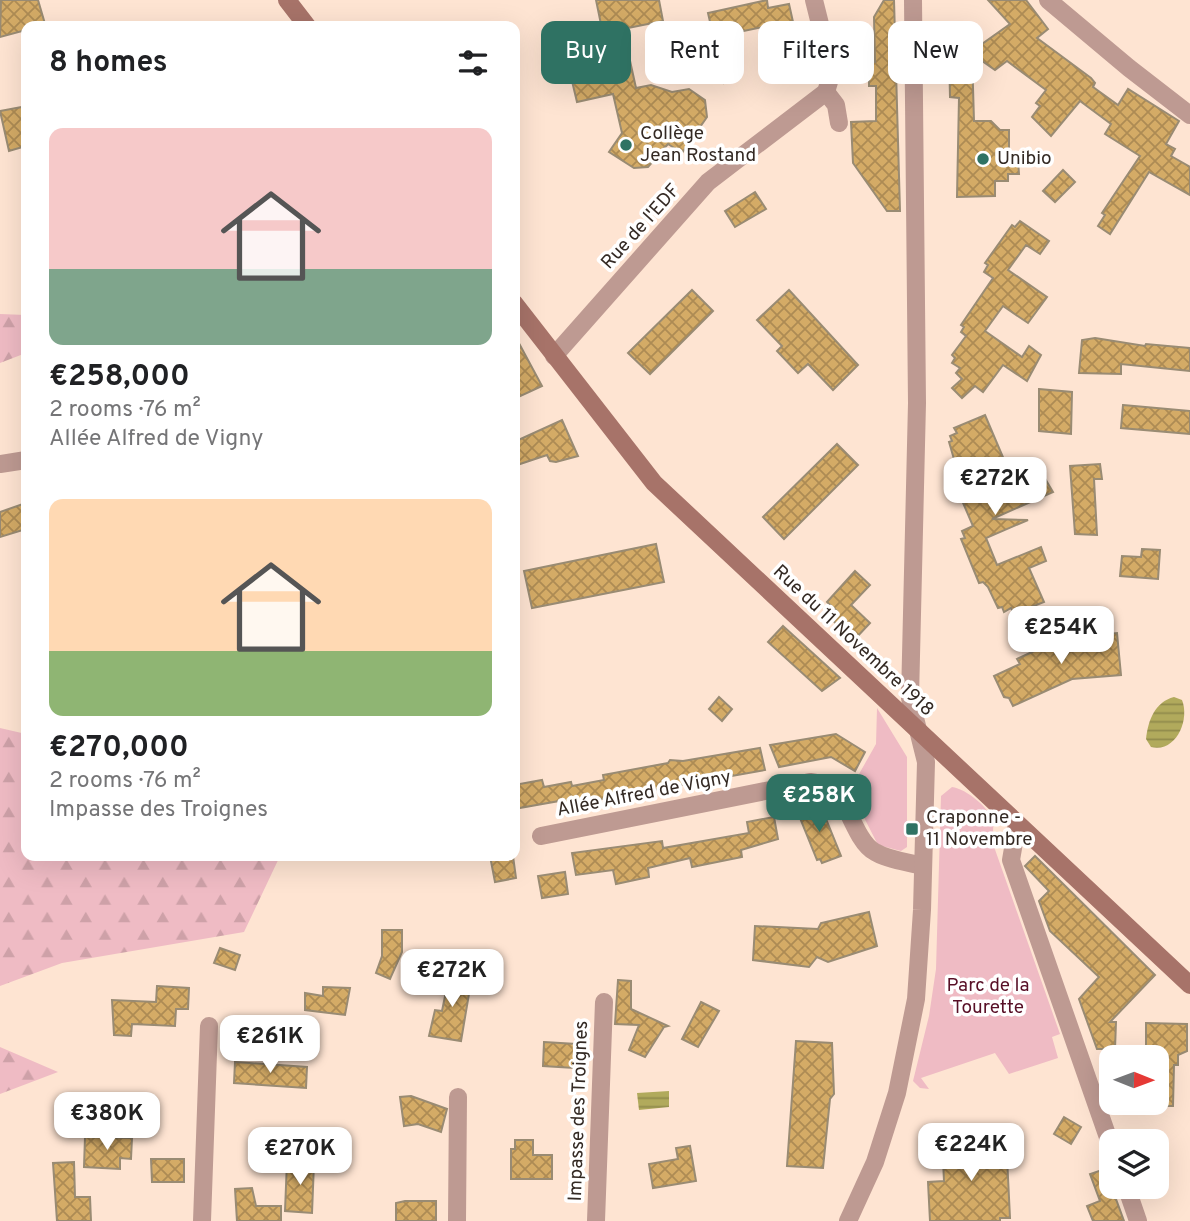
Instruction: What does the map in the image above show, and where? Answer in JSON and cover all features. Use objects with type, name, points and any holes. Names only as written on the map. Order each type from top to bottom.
[{"type":"main road","points":[[287,0],[303,21]]},
{"type":"main road","name":"Rue du 11 Novembre 1918","points":[[520,314],[654,482],[1190,985]]},
{"type":"street","points":[[814,0],[832,72],[826,92],[836,105],[839,123]]},
{"type":"street","points":[[848,1221],[876,1162],[904,1060],[916,999],[926,762],[910,698],[917,403],[913,0]]},
{"type":"street","points":[[1048,0],[1190,115]]},
{"type":"street","name":"Rue de l'EDF","points":[[554,356],[709,182],[826,92]]},
{"type":"street","points":[[0,464],[21,461]]},
{"type":"street","name":"Allée Alfred de Vigny","points":[[541,836],[810,782],[834,786],[844,799],[861,838],[873,852],[923,866]]},
{"type":"street","points":[[1017,825],[1011,860],[1105,1129]]},
{"type":"street","name":"Impasse des Troignes","points":[[596,1221],[604,1002]]},
{"type":"street","points":[[202,1221],[209,1026]]},
{"type":"street","points":[[457,1221],[458,1097]]},
{"type":"street","points":[[1130,1199],[1138,1221]]},
{"type":"green space","points":[[0,314],[21,315],[21,355],[0,363]]},
{"type":"green space","points":[[877,708],[907,757],[907,847],[901,851],[878,845],[850,790],[876,744]]},
{"type":"green space","points":[[0,728],[21,733],[21,861],[278,861],[244,932],[62,963],[0,986]]},
{"type":"green space","name":"Parc de la Tourette","points":[[952,787],[977,800],[991,817],[992,841],[1060,1034],[1052,1037],[1058,1058],[1009,1074],[995,1053],[921,1078],[929,1089],[920,1088],[913,1081],[929,1016],[936,969],[941,796]]},
{"type":"green space","points":[[0,1047],[58,1072],[0,1094]]},
{"type":"shaded area","points":[[1174,697],[1182,700],[1184,708],[1179,733],[1168,745],[1151,747],[1146,739],[1151,719],[1157,707]]},
{"type":"shaded area","points":[[669,1091],[669,1107],[639,1110],[637,1093]]},
{"type":"building","points":[[1,0],[38,0],[44,21],[21,21],[21,31],[0,37]]},
{"type":"building","points":[[596,0],[659,0],[663,21],[645,21],[645,25],[631,27],[631,21],[600,21]]},
{"type":"building","points":[[767,0],[768,8],[789,4],[793,21],[758,21],[758,28],[744,31],[744,21],[710,21],[708,13]]},
{"type":"building","points":[[884,0],[894,0],[895,21],[888,21],[888,84],[896,84],[900,211],[887,211],[853,163],[851,122],[876,121],[876,86],[869,86],[874,84],[874,17]]},
{"type":"building","points":[[988,0],[1026,0],[1048,29],[1037,38],[1091,78],[1095,83],[1093,87],[1118,105],[1128,89],[1179,121],[1166,144],[1175,149],[1171,156],[1190,167],[1190,195],[1149,172],[1110,234],[1098,226],[1105,215],[1102,213],[1140,156],[1105,134],[1111,124],[1080,101],[1051,136],[1032,117],[1040,106],[1036,103],[1046,90],[1007,61],[995,70],[983,62],[983,43],[1010,24]]},
{"type":"building","points":[[631,65],[636,88],[651,85],[672,92],[689,89],[705,100],[707,117],[682,153],[668,144],[648,167],[634,168],[609,152],[622,133],[613,94],[577,102],[573,84],[631,84]]},
{"type":"building","points":[[950,84],[973,84],[974,121],[991,121],[1000,130],[1009,130],[1009,160],[1018,160],[1019,174],[1008,174],[1008,181],[995,181],[995,196],[957,197],[959,98],[950,97]]},
{"type":"building","points":[[21,107],[21,147],[9,151],[0,111]]},
{"type":"building","points":[[1063,170],[1075,182],[1055,202],[1043,191]]},
{"type":"building","points":[[755,192],[766,209],[735,227],[725,211]]},
{"type":"building","points":[[1020,221],[1049,241],[1040,254],[1026,245],[1008,270],[1047,297],[1028,323],[1003,306],[985,331],[1022,357],[1029,346],[1041,355],[1027,381],[1003,365],[983,392],[975,386],[962,398],[952,388],[962,379],[956,373],[960,368],[952,363],[955,358],[952,355],[966,336],[961,332],[964,327],[961,325],[993,278],[984,272],[988,265],[985,263],[1012,225],[1015,227]]},
{"type":"building","points":[[692,290],[713,311],[650,374],[628,353]]},
{"type":"building","points":[[789,290],[858,365],[833,390],[808,364],[798,373],[777,351],[782,346],[757,320]]},
{"type":"building","points":[[1095,338],[1145,346],[1190,348],[1190,371],[1121,364],[1121,374],[1079,373],[1082,340]]},
{"type":"building","points":[[520,345],[542,386],[520,396]]},
{"type":"building","points":[[1039,389],[1072,392],[1071,434],[1039,431]]},
{"type":"building","points":[[1123,405],[1190,411],[1190,434],[1121,428]]},
{"type":"building","points":[[985,415],[1005,462],[977,474],[988,502],[1031,484],[1025,470],[1037,465],[1053,492],[992,519],[1028,520],[986,538],[997,565],[1041,547],[1046,561],[1029,568],[1044,602],[1014,614],[1011,608],[1004,612],[1002,607],[998,608],[988,587],[983,582],[979,583],[961,539],[965,538],[962,531],[973,526],[951,475],[955,473],[953,467],[956,466],[949,442],[952,441],[950,436],[957,433],[954,428]]},
{"type":"building","points":[[562,420],[578,456],[556,462],[550,461],[547,455],[520,464],[520,439]]},
{"type":"building","points":[[837,444],[858,465],[784,539],[763,517]]},
{"type":"building","points":[[1100,464],[1102,479],[1094,479],[1097,535],[1075,534],[1070,466]]},
{"type":"building","points":[[21,505],[21,531],[0,537],[0,512]]},
{"type":"building","points":[[656,544],[664,582],[532,608],[524,571]]},
{"type":"building","points":[[1142,549],[1160,550],[1158,579],[1120,576],[1122,556],[1141,557]]},
{"type":"building","points":[[855,571],[870,585],[851,605],[870,623],[854,640],[830,618],[837,611],[827,602]]},
{"type":"building","points":[[783,626],[840,678],[822,691],[768,642]]},
{"type":"building","points":[[1117,633],[1121,675],[1072,679],[1013,706],[1009,698],[1004,697],[994,676],[1020,664],[1017,659],[1060,639]]},
{"type":"building","points":[[719,697],[732,709],[722,721],[709,709]]},
{"type":"building","points":[[836,734],[865,752],[855,771],[831,757],[779,767],[770,745]]},
{"type":"building","points":[[760,748],[765,770],[591,801],[592,806],[567,810],[565,800],[520,808],[520,784],[542,780],[544,787],[571,782],[572,786],[604,780],[603,775],[668,763],[670,760],[683,761]]},
{"type":"building","points":[[820,804],[841,856],[822,863],[820,859],[817,860],[798,813]]},
{"type":"building","points":[[774,817],[778,839],[741,850],[742,857],[692,867],[690,858],[648,868],[649,877],[616,884],[613,870],[576,875],[572,853],[662,841],[663,848],[749,833],[747,822]]},
{"type":"building","points":[[1035,856],[1155,975],[1110,1022],[1116,1022],[1115,1045],[1099,1045],[1097,1049],[1079,999],[1099,977],[1050,931],[1039,901],[1049,891],[1025,866]]},
{"type":"building","points":[[491,861],[514,861],[516,878],[495,882]]},
{"type":"building","points":[[565,872],[568,894],[542,898],[538,876]]},
{"type":"building","points":[[869,912],[877,946],[828,962],[817,957],[809,967],[753,960],[755,926],[818,929],[821,923]]},
{"type":"building","points":[[382,930],[402,930],[402,952],[390,979],[376,973],[382,956]]},
{"type":"building","points":[[220,948],[240,955],[235,970],[214,963]]},
{"type":"building","points":[[451,967],[466,970],[462,986],[470,988],[461,1041],[429,1036],[435,1010],[442,1011]]},
{"type":"building","points":[[618,980],[631,981],[631,1009],[668,1026],[664,1027],[645,1057],[629,1050],[639,1025],[615,1024]]},
{"type":"building","points":[[157,986],[189,988],[188,1009],[176,1009],[175,1026],[132,1024],[131,1036],[114,1035],[112,1000],[156,1002]]},
{"type":"building","points":[[323,987],[350,988],[345,1015],[305,1010],[305,993],[323,996]]},
{"type":"building","points":[[701,1002],[719,1011],[698,1047],[682,1039]]},
{"type":"building","points":[[1146,1023],[1187,1024],[1187,1051],[1178,1055],[1178,1065],[1174,1065],[1173,1106],[1169,1106],[1169,1045],[1146,1045]]},
{"type":"building","points":[[796,1041],[832,1043],[834,1094],[830,1099],[823,1168],[787,1166]]},
{"type":"building","points":[[544,1042],[576,1044],[574,1068],[543,1066]]},
{"type":"building","points":[[235,1062],[307,1067],[306,1088],[234,1083]]},
{"type":"building","points":[[411,1096],[447,1109],[441,1132],[418,1124],[404,1126],[400,1097]]},
{"type":"building","points":[[1064,1117],[1081,1127],[1071,1144],[1054,1134]]},
{"type":"building","points":[[85,1137],[132,1138],[131,1159],[120,1158],[120,1169],[84,1167]]},
{"type":"building","points":[[986,1138],[1007,1157],[1010,1218],[1000,1218],[1000,1221],[930,1221],[928,1182],[944,1181],[942,1140]]},
{"type":"building","points":[[515,1140],[533,1140],[533,1155],[552,1155],[552,1179],[511,1179],[511,1149],[515,1149]]},
{"type":"building","points":[[690,1146],[696,1181],[653,1188],[649,1164],[678,1159],[676,1148]]},
{"type":"building","points":[[151,1159],[184,1159],[184,1182],[152,1182]]},
{"type":"building","points":[[287,1161],[314,1163],[312,1213],[285,1211]]},
{"type":"building","points":[[74,1162],[75,1197],[90,1197],[91,1221],[57,1221],[53,1163]]},
{"type":"building","points":[[1099,1171],[1099,1198],[1090,1174]]},
{"type":"building","points":[[252,1188],[256,1206],[281,1206],[281,1221],[237,1221],[235,1189]]},
{"type":"building","points":[[1099,1199],[1116,1199],[1124,1221],[1093,1221],[1087,1206],[1100,1201]]},
{"type":"building","points":[[436,1201],[436,1221],[396,1221],[396,1203]]},
{"type":"place","name":"Collège Jean Rostand","points":[[626,145]]},
{"type":"place","name":"Unibio","points":[[983,159]]},
{"type":"place","name":"Craponne - 11 Novembre","points":[[912,829]]}]
